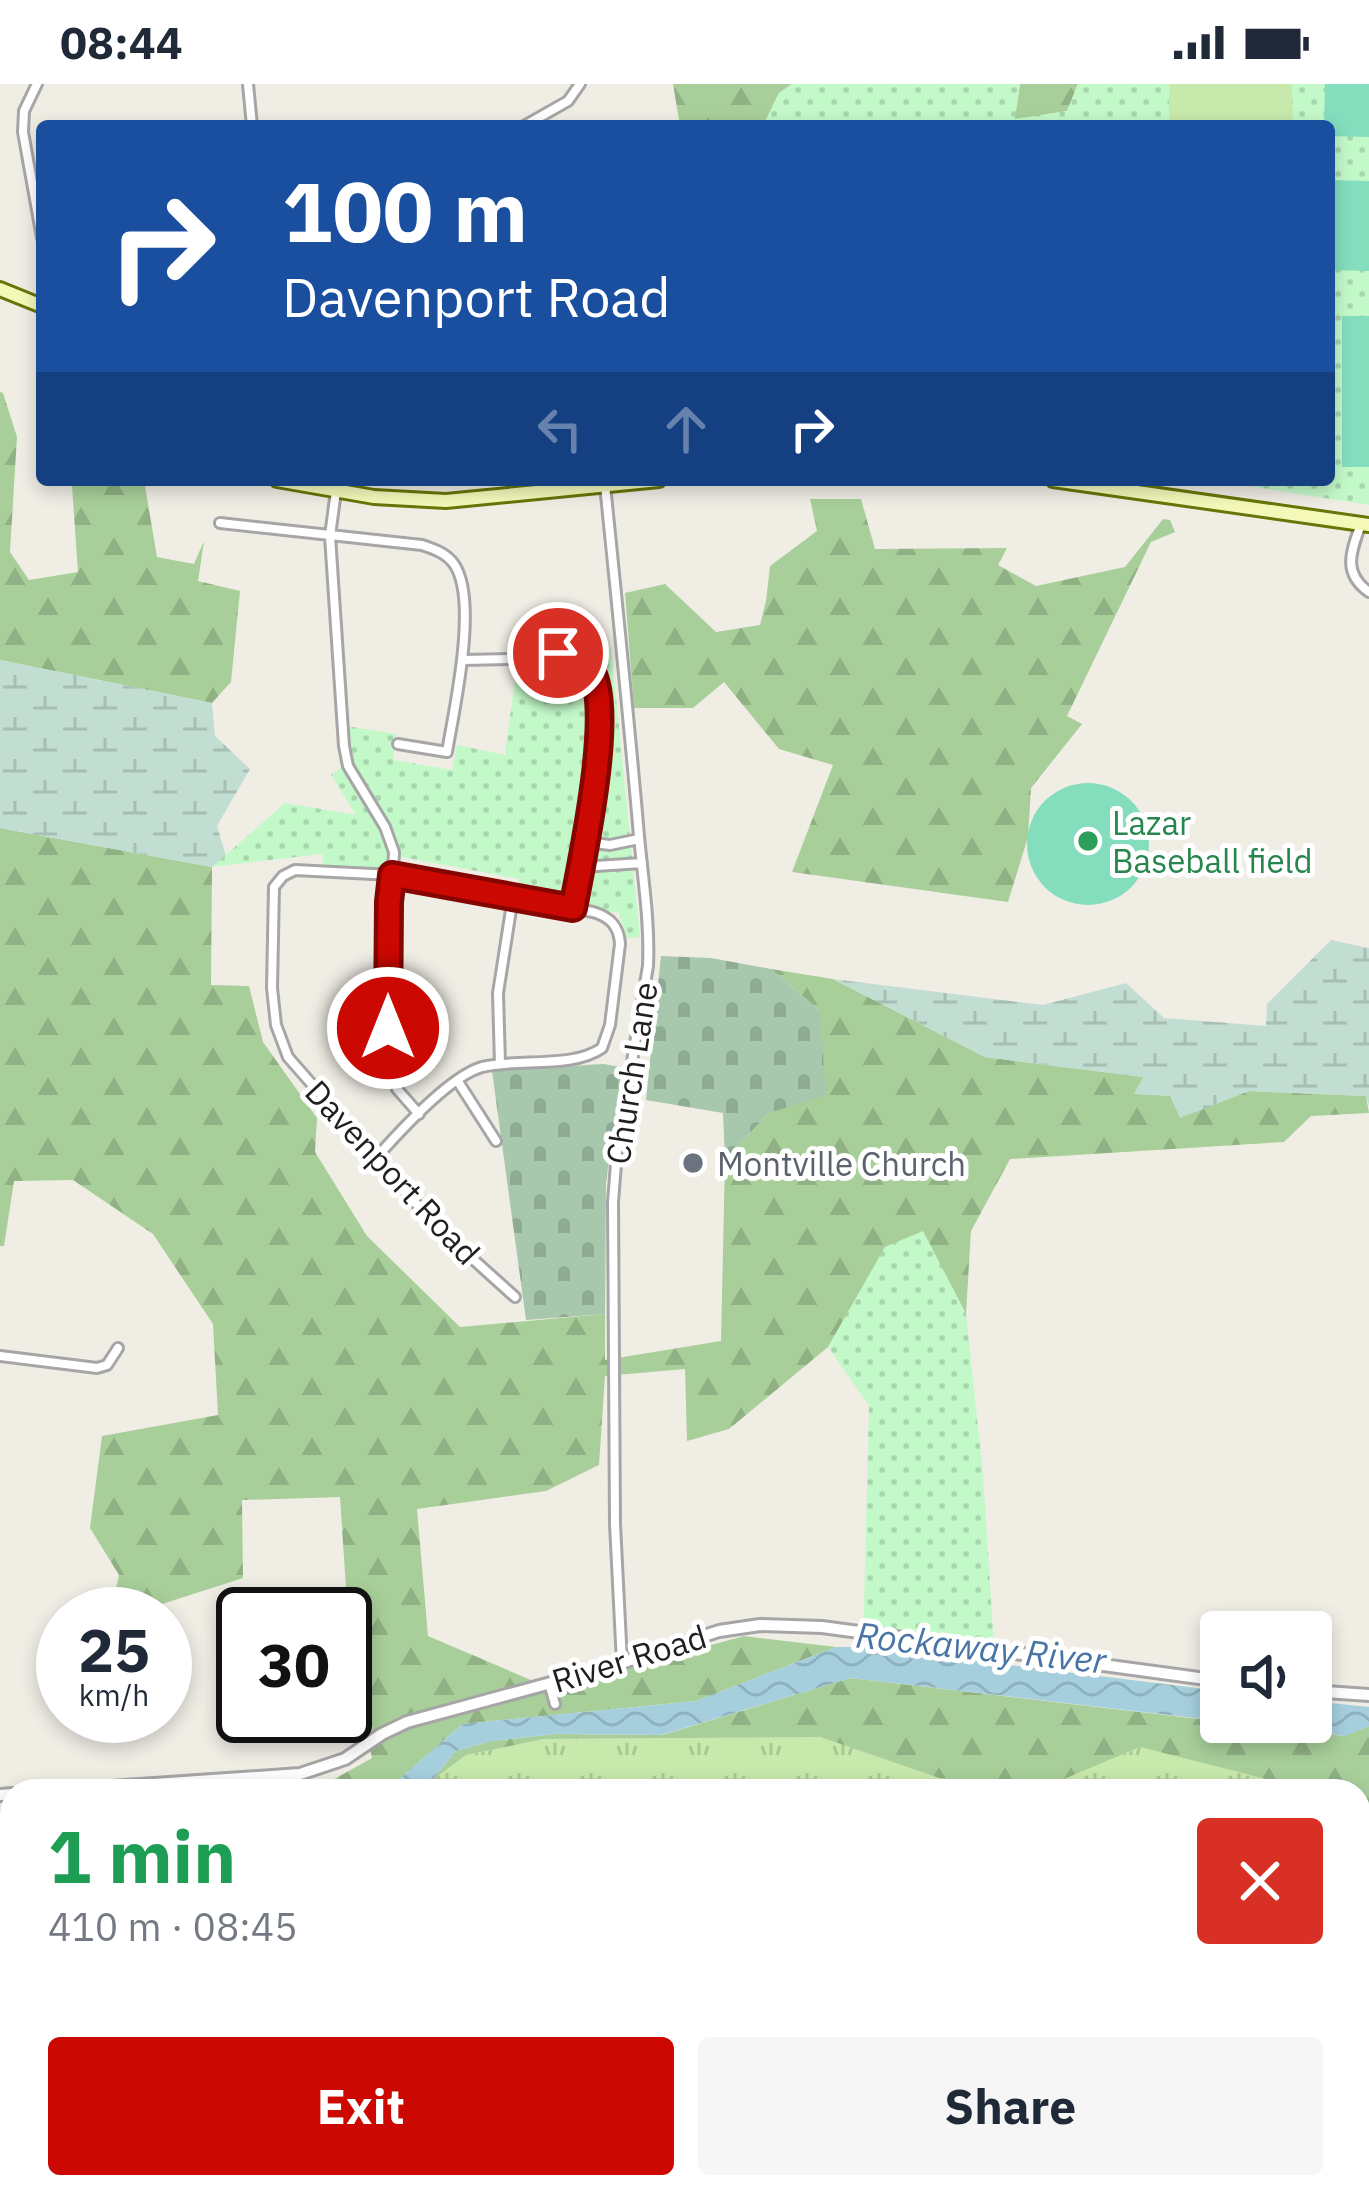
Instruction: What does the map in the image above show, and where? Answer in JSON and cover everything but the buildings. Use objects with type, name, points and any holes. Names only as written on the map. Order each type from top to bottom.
[{"type":"main road","points":[[0,289],[36,304]]},
{"type":"main road","points":[[310,486],[412,501],[595,486]]},
{"type":"main road","points":[[1096,486],[1365,524]]},
{"type":"street","points":[[36,205],[23,132],[24,111],[37,84]]},
{"type":"street","points":[[248,84],[251,120]]},
{"type":"street","points":[[535,120],[568,101],[580,84]]},
{"type":"street","name":"Church Lane","points":[[605,486],[649,935],[613,1202],[615,1540],[622,1663]]},
{"type":"street","points":[[337,491],[330,536],[346,760],[394,852],[386,1003],[390,1057],[394,1083],[419,1114]]},
{"type":"street","points":[[220,523],[422,545],[447,556],[460,579],[465,626],[447,752],[398,744]]},
{"type":"street","points":[[1365,524],[1354,543],[1352,572],[1369,592]]},
{"type":"street","points":[[463,660],[565,654],[592,673],[599,751],[573,908]]},
{"type":"street","points":[[585,842],[610,845],[639,839]]},
{"type":"street","points":[[581,867],[642,863]]},
{"type":"street","name":"Davenport Road","points":[[500,1064],[584,1057],[602,1048],[610,1025],[620,944],[612,921],[602,914],[392,875],[295,871],[278,881],[272,904],[272,988],[282,1044],[298,1069],[434,1223],[515,1297]]},
{"type":"street","points":[[376,1158],[457,1080],[500,1064],[498,993],[513,897]]},
{"type":"street","points":[[457,1080],[496,1141]]},
{"type":"street","points":[[0,1356],[97,1368],[107,1365],[118,1348]]},
{"type":"street","name":"River Road","points":[[211,1779],[300,1774],[333,1764],[406,1722],[622,1663],[719,1631],[760,1625],[801,1625],[1200,1678]]},
{"type":"street","points":[[549,1683],[555,1704]]},
{"type":"street","points":[[1332,1692],[1369,1695]]},
{"type":"green space","points":[[673,84],[792,84],[779,93],[766,120],[679,120]]},
{"type":"green space","points":[[792,84],[1020,84],[1015,119],[1067,111],[1078,84],[1369,84],[1369,505],[1247,486],[1335,486],[1335,120],[766,120],[779,93]]},
{"type":"green space","points":[[1020,84],[1078,84],[1067,111],[1014,120]]},
{"type":"green space","points":[[1169,84],[1292,84],[1293,120],[1169,120]]},
{"type":"green space","points":[[1325,84],[1369,84],[1369,137],[1335,136],[1335,120],[1324,120]]},
{"type":"green space","points":[[1335,180],[1369,181],[1369,271],[1335,270]]},
{"type":"green space","points":[[1342,316],[1369,316],[1369,467],[1342,467]]},
{"type":"green space","points":[[0,392],[17,437],[10,552],[29,580],[78,572],[72,486],[145,486],[157,557],[194,564],[204,541],[198,581],[240,591],[231,682],[212,703],[0,660]]},
{"type":"green space","points":[[810,499],[861,499],[875,549],[1007,548],[998,565],[1036,586],[1125,567],[1163,519],[1170,520],[1175,532],[1151,542],[1067,716],[1082,724],[1031,788],[1028,837],[1008,902],[792,872],[833,765],[779,749],[724,682],[693,708],[634,708],[625,593],[665,584],[716,632],[760,625],[770,566],[817,531]]},
{"type":"green space","points":[[611,647],[640,937],[627,938],[619,913],[518,895],[519,879],[391,855],[388,875],[324,868],[322,854],[212,867],[285,803],[356,815],[331,775],[348,763],[340,725],[396,734],[393,760],[452,770],[457,745],[505,755],[519,648]]},
{"type":"green space","points":[[0,660],[212,703],[215,736],[250,769],[217,826],[226,856],[212,867],[0,828]]},
{"type":"green space","name":"Lazar Baseball field","points":[[1088,783],[1111,788],[1131,801],[1144,821],[1149,844],[1144,867],[1131,887],[1111,900],[1088,905],[1065,900],[1045,887],[1032,867],[1027,844],[1032,821],[1045,801],[1065,788]]},
{"type":"green space","points":[[0,828],[212,867],[211,985],[249,986],[263,1042],[317,1118],[315,1152],[367,1236],[460,1327],[605,1314],[605,1360],[721,1341],[725,1159],[769,1113],[820,1011],[771,969],[833,979],[985,1057],[1144,1077],[1135,1093],[1171,1096],[1181,1117],[1249,1091],[1366,1096],[1369,1113],[1311,1116],[1284,1142],[1010,1159],[971,1231],[966,1314],[923,1232],[886,1247],[828,1347],[729,1429],[687,1441],[685,1369],[605,1376],[599,1465],[546,1491],[417,1509],[428,1636],[552,1689],[744,1636],[836,1647],[696,1701],[462,1724],[400,1779],[334,1779],[372,1758],[372,1587],[346,1587],[340,1497],[242,1500],[243,1578],[192,1594],[192,1587],[116,1587],[119,1575],[90,1528],[102,1436],[218,1415],[213,1324],[153,1234],[73,1180],[14,1181],[4,1246],[0,1246]]},
{"type":"green space","points":[[1331,940],[1369,948],[1369,1106],[1366,1096],[1249,1091],[1180,1118],[1170,1096],[1134,1094],[1143,1077],[985,1057],[833,979],[1043,1005],[1126,983],[1164,1018],[1266,1026],[1267,1004]]},
{"type":"green space","points":[[661,956],[711,958],[771,969],[820,1011],[826,1095],[769,1113],[725,1159],[723,1113],[646,1100]]},
{"type":"green space","points":[[622,1067],[606,1182],[605,1314],[526,1320],[492,1071]]},
{"type":"green space","points":[[923,1231],[966,1314],[983,1474],[995,1663],[863,1647],[869,1406],[828,1347],[885,1247]]},
{"type":"green space","points":[[851,1678],[1200,1719],[1200,1743],[1332,1743],[1332,1735],[1344,1736],[1369,1726],[1369,1779],[1266,1779],[1140,1747],[1064,1779],[949,1779],[820,1737],[544,1739],[466,1755],[433,1779],[456,1751],[491,1741],[556,1734],[662,1735]]},
{"type":"green space","points":[[820,1737],[949,1779],[436,1779],[466,1755],[544,1739]]},
{"type":"green space","points":[[1140,1747],[1266,1779],[1064,1779]]},
{"type":"water","name":"Rockaway River","points":[[836,1647],[1200,1688],[1200,1719],[851,1678],[661,1735],[556,1734],[491,1741],[456,1751],[433,1779],[400,1779],[462,1724],[696,1701]]},
{"type":"water","points":[[1332,1703],[1369,1707],[1369,1726],[1345,1736],[1332,1734]]},
{"type":"place","name":"Lazar Baseball field","points":[[1088,841]]},
{"type":"place","name":"Montville Church","points":[[693,1163]]},
{"type":"route","points":[[388,1028],[392,875],[573,908],[599,751],[598,718],[592,673],[578,659],[558,653]]}]
